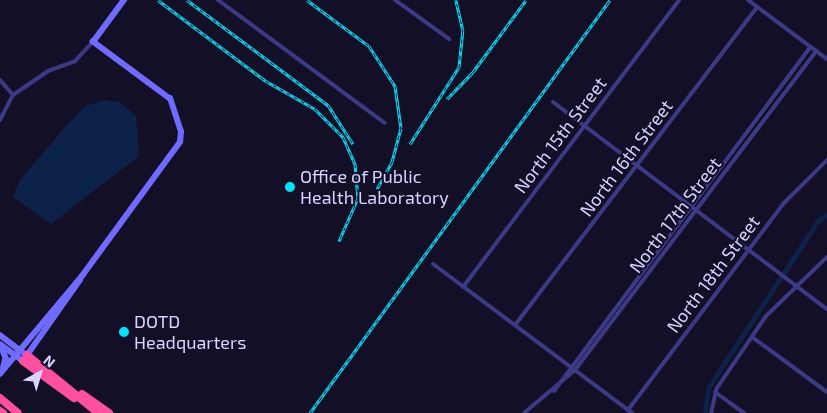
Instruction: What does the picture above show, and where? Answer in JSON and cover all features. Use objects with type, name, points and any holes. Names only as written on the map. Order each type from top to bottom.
[{"type":"highway","points":[[22,356],[110,413]]},
{"type":"highway","points":[[22,356],[92,413]]},
{"type":"highway","points":[[65,384],[98,413]]},
{"type":"highway","points":[[0,398],[18,413]]},
{"type":"street","points":[[0,120],[13,95],[48,71],[75,61],[93,42],[124,0]]},
{"type":"street","points":[[218,0],[385,123]]},
{"type":"street","points":[[395,0],[449,40]]},
{"type":"street","name":"North 15th Street","points":[[463,287],[679,0]]},
{"type":"street","points":[[748,0],[827,59]]},
{"type":"street","name":"North 16th Street","points":[[515,325],[757,7]]},
{"type":"street","points":[[0,373],[22,356],[82,276],[181,136],[170,99],[93,42]]},
{"type":"street","name":"North 17th Street","points":[[552,393],[570,366],[810,47]]},
{"type":"street","points":[[823,56],[827,50]]},
{"type":"street","name":"North 17th Street","points":[[524,413],[552,393],[575,370],[816,51]]},
{"type":"street","points":[[0,80],[13,95]]},
{"type":"street","points":[[553,102],[827,309]]},
{"type":"street","points":[[732,151],[738,156]]},
{"type":"street","name":"North 18th Street","points":[[630,412],[748,250],[802,181],[827,160]]},
{"type":"street","points":[[711,413],[715,392],[772,309],[798,288],[827,257]]},
{"type":"street","points":[[433,264],[630,412]]},
{"type":"street","points":[[614,308],[620,312]]},
{"type":"street","points":[[0,335],[22,356]]},
{"type":"street","points":[[752,337],[827,392]]},
{"type":"street","points":[[0,344],[22,356]]},
{"type":"street","points":[[0,344],[6,358],[0,373]]},
{"type":"street","points":[[715,392],[744,413]]},
{"type":"water","points":[[104,100],[119,102],[136,116],[139,156],[51,224],[13,197],[20,180],[66,126],[86,106]]},
{"type":"waterway","points":[[705,413],[708,388],[817,222],[827,214]]},
{"type":"railway","points":[[158,0],[266,81],[315,109],[343,137],[355,164],[358,198],[339,241]]},
{"type":"railway","points":[[187,0],[328,105],[353,144]]},
{"type":"railway","points":[[307,0],[369,46],[395,86],[401,128],[392,162],[377,189]]},
{"type":"railway","points":[[410,144],[459,67],[463,31],[456,0]]},
{"type":"railway","points":[[447,99],[473,72],[526,0]]},
{"type":"railway","points":[[310,413],[610,0]]},
{"type":"place","name":"Office of Public Health Laboratory","points":[[290,187]]},
{"type":"place","name":"DOTD Headquarters","points":[[124,332]]}]
